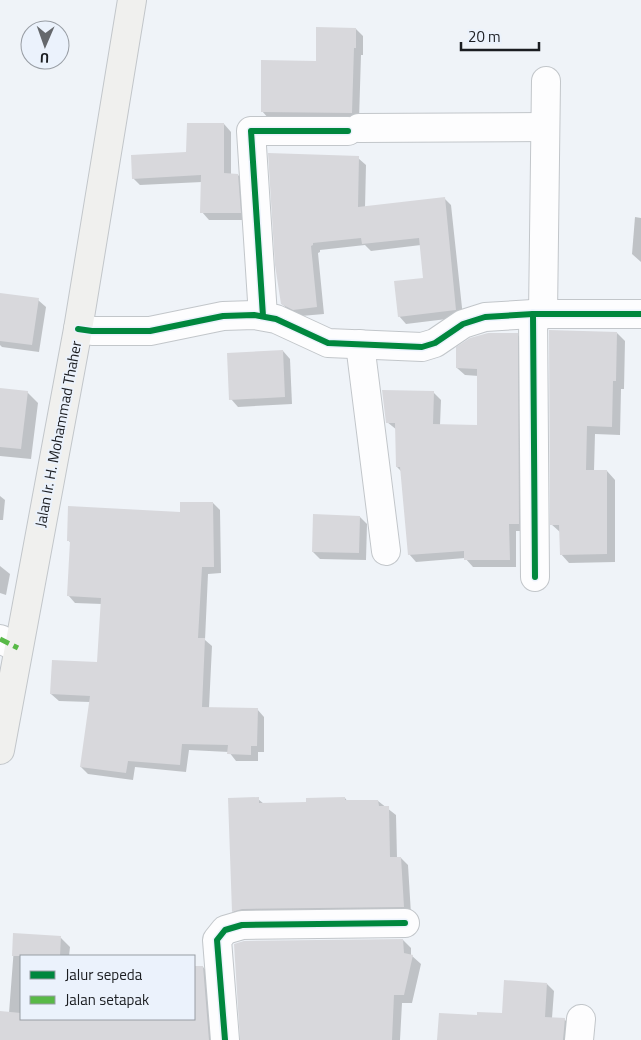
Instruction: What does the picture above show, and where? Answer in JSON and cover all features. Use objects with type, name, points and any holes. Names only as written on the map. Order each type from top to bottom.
[{"type":"main road","name":"Jalan Ir. H. Mohammad Thaher","points":[[0,750],[9,644],[78,329],[132,0]]},
{"type":"street","points":[[535,577],[538,315],[546,81]]},
{"type":"street","points":[[263,316],[251,131],[545,127]]},
{"type":"street","points":[[78,329],[92,331],[150,331],[223,316],[263,316],[276,319],[328,343],[422,347],[435,343],[463,324],[485,318],[538,315],[641,314]]},
{"type":"street","points":[[360,344],[386,551]]},
{"type":"street","points":[[225,1040],[217,940],[225,930],[242,926],[405,924]]},
{"type":"building","points":[[316,27],[356,28],[352,113],[261,112],[261,60],[316,61]]},
{"type":"building","points":[[187,123],[224,123],[224,173],[238,174],[241,213],[200,213],[201,175],[132,179],[131,155],[186,152]]},
{"type":"building","points":[[268,153],[359,156],[358,207],[445,197],[456,310],[398,317],[394,281],[423,278],[419,238],[362,244],[361,238],[313,243],[311,246],[317,307],[293,310],[281,304],[275,265]]},
{"type":"building","points":[[0,293],[39,298],[32,345],[0,341]]},
{"type":"building","points":[[549,330],[617,332],[616,381],[613,381],[612,427],[587,426],[586,470],[607,470],[607,554],[560,555],[559,525],[550,525]]},
{"type":"building","points":[[488,333],[518,333],[519,524],[509,524],[510,560],[464,560],[464,551],[408,555],[400,467],[396,467],[395,423],[386,423],[382,390],[434,391],[433,424],[477,425],[477,369],[456,368],[456,347],[470,338]]},
{"type":"building","points":[[283,350],[285,397],[229,400],[227,353]]},
{"type":"building","points":[[0,388],[28,391],[21,449],[0,447]]},
{"type":"building","points":[[180,502],[213,502],[214,567],[202,567],[198,638],[205,638],[202,707],[258,708],[257,746],[251,746],[251,755],[227,754],[228,745],[182,744],[180,765],[128,761],[126,773],[80,767],[90,696],[50,694],[52,660],[97,662],[101,598],[67,596],[70,541],[67,541],[68,506],[180,512]]},
{"type":"building","points":[[313,514],[360,516],[359,553],[312,552]]},
{"type":"building","points":[[259,797],[259,803],[306,802],[306,798],[345,797],[345,800],[378,800],[379,806],[389,806],[390,857],[401,857],[404,907],[242,909],[232,912],[228,798]]},
{"type":"building","points":[[13,933],[61,936],[60,955],[12,956]]},
{"type":"building","points":[[403,939],[404,953],[413,955],[404,995],[394,995],[392,1040],[240,1040],[234,944],[244,941]]},
{"type":"building","points":[[195,966],[203,966],[209,1040],[0,1040],[0,1011],[20,1013],[20,1020],[195,1020]]},
{"type":"building","points":[[504,980],[547,983],[545,1017],[565,1018],[563,1040],[437,1040],[439,1013],[477,1015],[477,1012],[502,1013]]},
{"type":"marked path","points":[[0,639],[18,648]]},
{"type":"cycle path","points":[[263,316],[251,131],[348,131]]},
{"type":"cycle path","points":[[533,314],[535,577]]},
{"type":"cycle path","points":[[78,329],[92,331],[150,331],[223,316],[254,315],[276,319],[328,343],[422,347],[435,343],[463,324],[485,317],[533,314],[641,314]]},
{"type":"cycle path","points":[[225,1040],[217,940],[225,930],[242,925],[405,923]]}]
